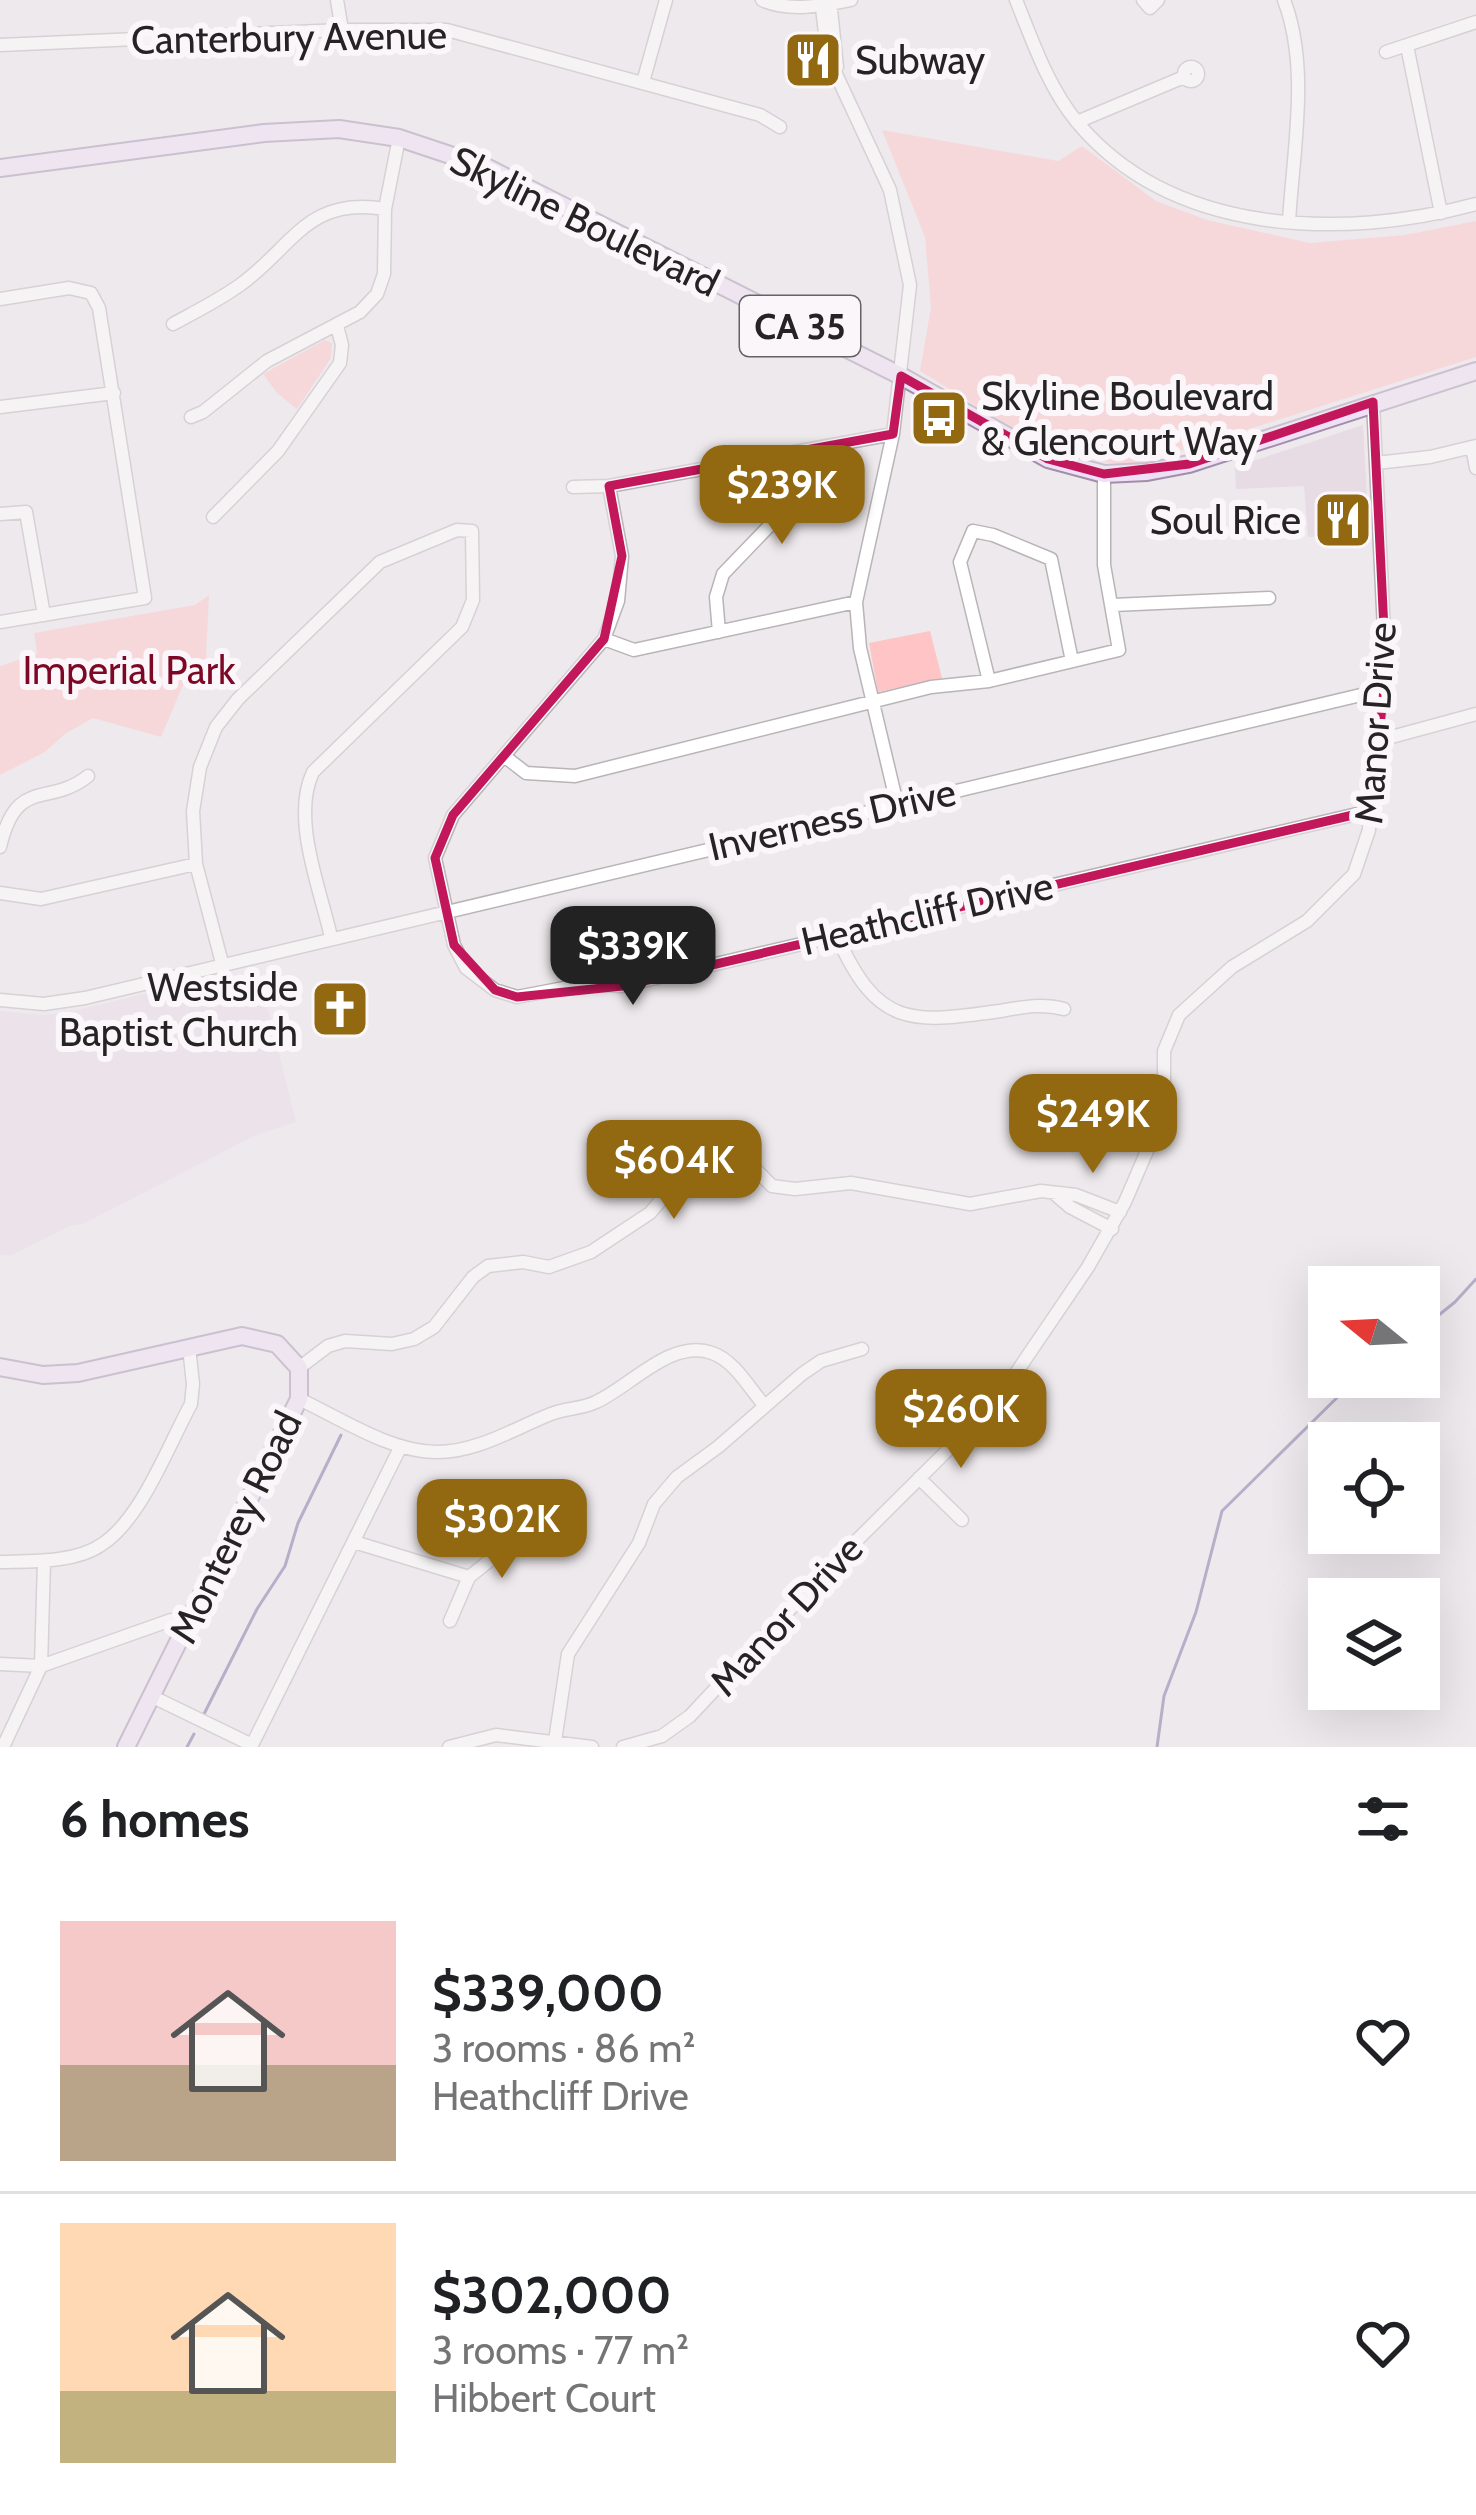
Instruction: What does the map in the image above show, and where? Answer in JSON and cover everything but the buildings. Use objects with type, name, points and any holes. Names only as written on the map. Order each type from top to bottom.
[{"type":"main road","name":"Skyline Boulevard","points":[[0,168],[289,130],[339,129],[399,138],[486,167],[901,376],[1048,459],[1104,474],[1189,464],[1476,371]]},
{"type":"main road","points":[[0,1367],[44,1375],[79,1373],[255,1337],[277,1344],[298,1368]]},
{"type":"main road","name":"Monterey Road","points":[[126,1747],[299,1399],[298,1368]]},
{"type":"street","points":[[337,0],[341,30]]},
{"type":"street","points":[[643,82],[666,0]]},
{"type":"street","points":[[762,0],[773,5],[851,0]]},
{"type":"street","points":[[1016,0],[1040,60],[1077,122],[1116,162],[1177,198],[1232,214],[1289,222],[1371,222],[1442,214],[1476,204]]},
{"type":"street","points":[[1143,0],[1150,8],[1158,0]]},
{"type":"street","points":[[1284,0],[1294,26],[1298,65],[1289,222]]},
{"type":"street","points":[[825,2],[836,68],[899,218],[910,285],[893,434],[856,602],[871,702],[897,803]]},
{"type":"street","points":[[1386,52],[1476,22]]},
{"type":"street","name":"Canterbury Avenue","points":[[0,45],[447,30],[760,116],[780,127]]},
{"type":"street","points":[[1407,46],[1442,214]]},
{"type":"street","points":[[1077,122],[1184,77]]},
{"type":"street","points":[[191,417],[267,361],[360,312],[376,294],[386,255],[385,209],[399,138]]},
{"type":"street","points":[[173,324],[241,285],[295,232],[322,214],[359,205],[385,209]]},
{"type":"street","points":[[0,299],[69,288],[91,293],[99,308],[145,598],[0,622]]},
{"type":"street","points":[[213,517],[278,451],[340,362],[337,326]]},
{"type":"street","points":[[0,407],[114,392]]},
{"type":"street","name":"Manor Drive","points":[[634,1746],[672,1730],[690,1716],[823,1574],[997,1401],[1120,1212],[1159,1123],[1164,1051],[1172,1027],[1219,977],[1292,932],[1345,885],[1366,845],[1373,742],[1387,672],[1373,402]]},
{"type":"street","points":[[573,488],[609,487],[893,434]]},
{"type":"street","points":[[1376,463],[1474,446],[1476,468]]},
{"type":"street","points":[[719,632],[716,597],[723,574],[771,524],[781,497],[777,457]]},
{"type":"street","points":[[504,756],[526,772],[575,776],[931,687],[989,681],[1119,650],[1104,565],[1104,474]]},
{"type":"street","name":"Heathcliff Drive","points":[[609,487],[622,556],[619,601],[604,639],[453,815],[435,858],[454,945],[466,968],[495,990],[517,997],[585,984],[622,986],[1370,811]]},
{"type":"street","points":[[0,514],[26,512],[44,615]]},
{"type":"street","points":[[222,963],[196,864],[193,812],[200,767],[216,727],[238,699],[380,562],[458,530],[472,531],[473,600],[462,627],[313,772],[305,789],[302,811],[332,937]]},
{"type":"street","points":[[989,681],[960,562],[973,531],[1051,560],[1072,661]]},
{"type":"street","points":[[1113,604],[1269,598]]},
{"type":"street","points":[[604,639],[634,650],[856,602]]},
{"type":"street","name":"Inverness Drive","points":[[0,1000],[64,1001],[1364,694],[1384,696]]},
{"type":"street","points":[[1373,742],[1476,714]]},
{"type":"street","points":[[0,848],[6,823],[21,803],[35,794],[78,784],[88,776]]},
{"type":"street","points":[[0,893],[41,899],[196,864]]},
{"type":"street","points":[[836,934],[849,964],[867,988],[888,1007],[908,1016],[932,1021],[1046,1004],[1064,1010]]},
{"type":"street","name":"Monterey Road","points":[[298,1368],[345,1340],[392,1344],[414,1339],[434,1328],[473,1277],[488,1266],[523,1262],[549,1268],[591,1252],[650,1213],[701,1153],[717,1144],[735,1148],[772,1186],[851,1184],[970,1204],[1030,1191],[1076,1195],[1120,1212]]},
{"type":"street","points":[[1055,1195],[1112,1229]]},
{"type":"street","points":[[0,1562],[44,1561],[99,1547],[131,1517],[191,1404],[190,1347]]},
{"type":"street","points":[[555,1742],[568,1654],[639,1543],[654,1504],[677,1477],[821,1361],[862,1348]]},
{"type":"street","points":[[299,1399],[401,1446],[438,1452],[487,1442],[555,1412],[594,1404],[666,1359],[689,1351],[710,1351],[728,1361],[764,1406]]},
{"type":"street","points":[[151,1696],[252,1746],[401,1446]]},
{"type":"street","points":[[919,1478],[962,1520]]},
{"type":"street","points":[[450,1621],[469,1577],[534,1525]]},
{"type":"street","points":[[353,1542],[469,1577]]},
{"type":"street","points":[[3,1747],[41,1666],[44,1561]]},
{"type":"street","points":[[0,1664],[41,1666],[171,1621],[186,1626]]},
{"type":"street","points":[[449,1747],[504,1741],[592,1747]]},
{"type":"highlighted area","points":[[901,376],[1048,459],[1104,474],[1189,464],[1373,402],[1386,672],[1370,811],[622,986],[517,997],[495,990],[454,945],[435,858],[453,815],[604,639],[622,556],[609,486],[893,434]]},
{"type":"shaded area","points":[[1363,425],[1369,534],[1308,537],[1304,486],[1236,489],[1235,467]]},
{"type":"shaded area","points":[[205,979],[268,1008],[296,1122],[254,1136],[83,1224],[12,1255],[0,1255],[0,1011],[69,1012]]},
{"type":"green space","points":[[882,130],[1058,161],[1082,146],[1156,201],[1207,220],[1310,243],[1405,235],[1476,221],[1476,357],[1139,464],[1081,456],[1052,446],[920,371],[931,307],[925,237]]},
{"type":"green space","points":[[325,340],[332,343],[331,358],[297,409],[263,374]]},
{"type":"green space","name":"Imperial Park","points":[[209,595],[209,660],[183,685],[161,737],[93,718],[45,752],[0,775],[0,666],[37,654],[34,633],[195,605]]},
{"type":"green space","points":[[930,631],[942,678],[878,692],[869,643]]},
{"type":"waterway","points":[[1440,1314],[1476,1279]]},
{"type":"waterway","points":[[1157,1747],[1164,1696],[1196,1612],[1222,1511],[1337,1398]]},
{"type":"waterway","points":[[204,1714],[257,1609],[285,1566],[298,1523],[341,1435]]},
{"type":"waterway","points":[[187,1747],[194,1734]]},
{"type":"place","name":"Subway","points":[[813,60]]},
{"type":"place","name":"Skyline Boulevard & Glencourt Way","points":[[939,418]]},
{"type":"place","name":"Soul Rice","points":[[1343,520]]},
{"type":"place","name":"Westside Baptist Church","points":[[340,1009]]}]
